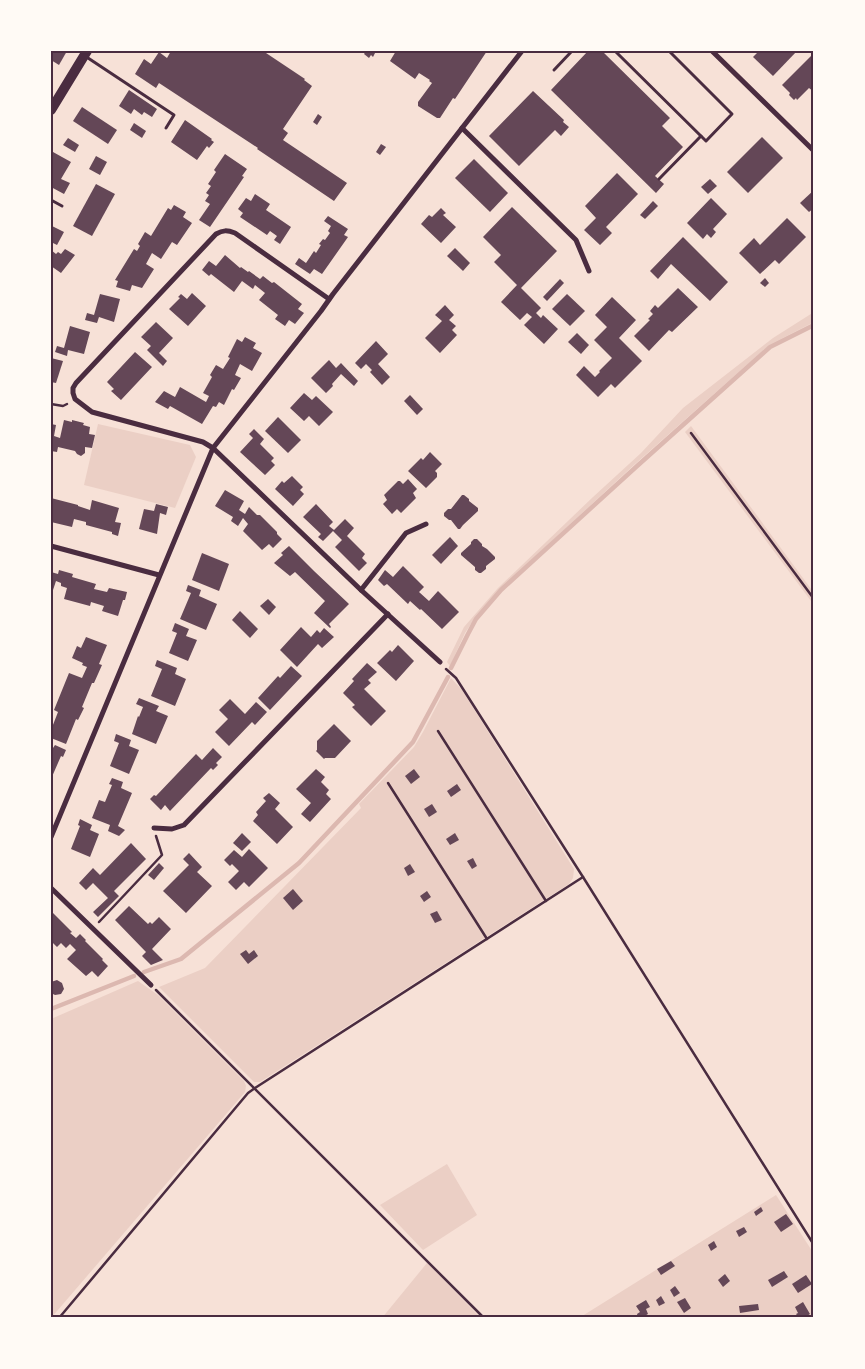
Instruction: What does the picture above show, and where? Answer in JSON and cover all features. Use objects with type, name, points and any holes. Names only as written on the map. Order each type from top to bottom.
[{"type":"main road","points":[[51,110],[86,53]]},
{"type":"street","points":[[51,837],[213,448],[522,51]]},
{"type":"street","points":[[712,51],[814,150]]},
{"type":"street","points":[[462,128],[576,240],[589,271]]},
{"type":"street","points":[[329,300],[235,233],[222,230],[216,234],[76,382],[73,393],[75,399],[92,412],[202,442],[213,448],[361,590],[440,662]]},
{"type":"street","points":[[361,590],[406,533],[426,524]]},
{"type":"street","points":[[51,546],[159,575]]},
{"type":"street","points":[[154,828],[172,829],[184,825],[388,614]]},
{"type":"street","points":[[51,888],[151,985]]},
{"type":"lane","points":[[554,70],[572,51]]},
{"type":"lane","points":[[616,51],[706,141],[732,114],[669,51]]},
{"type":"lane","points":[[86,53],[174,115],[166,128]]},
{"type":"lane","points":[[659,179],[701,136]]},
{"type":"lane","points":[[51,200],[62,206]]},
{"type":"path","points":[[51,404],[64,406],[75,399]]},
{"type":"path","points":[[691,433],[814,599]]},
{"type":"path","points":[[447,670],[456,678],[814,1245]]},
{"type":"path","points":[[438,731],[546,902]]},
{"type":"path","points":[[388,783],[487,939]]},
{"type":"path","points":[[93,928],[162,855],[154,828]]},
{"type":"path","points":[[59,1318],[248,1093],[583,878]]},
{"type":"path","points":[[151,985],[484,1318]]},
{"type":"shaded area","points":[[814,312],[814,322],[769,345],[634,465],[500,589],[475,618],[465,633],[450,666],[447,662],[464,627],[498,588],[641,453],[683,408],[773,338]]},
{"type":"shaded area","points":[[98,424],[190,445],[196,457],[175,508],[84,485]]},
{"type":"shaded area","points":[[691,426],[814,593],[814,605],[685,432]]},
{"type":"shaded area","points":[[451,678],[462,690],[574,869],[573,878],[569,884],[260,1082],[254,1082],[159,987],[205,968],[361,808],[359,804],[414,747]]},
{"type":"shaded area","points":[[138,981],[158,995],[244,1081],[246,1086],[245,1092],[51,1318],[51,1019]]},
{"type":"shaded area","points":[[447,1164],[477,1215],[423,1250],[380,1205]]},
{"type":"shaded area","points":[[776,1195],[814,1254],[814,1318],[579,1318]]},
{"type":"shaded area","points":[[427,1263],[477,1314],[481,1318],[382,1318]]},
{"type":"building","points":[[51,51],[67,51],[59,65],[51,60]]},
{"type":"building","points":[[171,51],[263,51],[305,79],[312,86],[283,129],[288,133],[283,140],[347,183],[334,201],[159,83],[156,88],[135,74],[144,59],[151,64],[159,52],[167,58]]},
{"type":"building","points":[[366,51],[376,51],[373,57],[371,55],[369,58],[364,54]]},
{"type":"building","points":[[396,51],[487,51],[455,99],[453,98],[440,118],[437,118],[418,106],[418,102],[432,83],[419,73],[415,79],[390,61]]},
{"type":"building","points":[[588,51],[602,51],[670,118],[662,126],[683,147],[655,176],[664,184],[656,193],[551,90]]},
{"type":"building","points":[[759,51],[797,51],[773,76],[753,57]]},
{"type":"building","points":[[814,53],[814,92],[809,88],[797,100],[796,98],[794,100],[782,85]]},
{"type":"building","points":[[129,90],[157,109],[152,117],[144,112],[142,115],[134,109],[131,114],[119,106]]},
{"type":"building","points":[[533,91],[569,127],[561,136],[555,130],[519,166],[489,136]]},
{"type":"building","points":[[82,107],[117,130],[108,144],[73,121]]},
{"type":"building","points":[[318,114],[322,117],[317,125],[313,122]]},
{"type":"building","points":[[185,120],[214,142],[209,148],[207,146],[197,160],[171,142]]},
{"type":"building","points":[[134,123],[146,131],[142,138],[130,130]]},
{"type":"building","points":[[762,137],[783,158],[748,193],[727,172]]},
{"type":"building","points":[[68,138],[79,145],[75,152],[63,145]]},
{"type":"building","points":[[381,144],[386,147],[380,155],[376,152]]},
{"type":"building","points":[[53,152],[71,162],[61,179],[70,183],[64,194],[51,187],[51,155]]},
{"type":"building","points":[[225,154],[247,169],[242,176],[244,177],[210,227],[199,220],[210,204],[205,201],[209,195],[206,193],[211,186],[208,184],[216,172],[214,170]]},
{"type":"building","points":[[96,156],[107,162],[100,175],[89,169]]},
{"type":"building","points":[[474,159],[508,193],[490,212],[455,178]]},
{"type":"building","points":[[617,173],[638,194],[606,227],[612,233],[600,245],[584,230],[596,218],[585,206]]},
{"type":"building","points":[[710,179],[717,186],[708,194],[701,187]]},
{"type":"building","points":[[96,184],[115,194],[92,236],[73,226]]},
{"type":"building","points":[[814,190],[814,208],[809,212],[800,203]]},
{"type":"building","points":[[255,194],[270,204],[266,210],[291,227],[280,244],[274,240],[277,236],[270,231],[267,235],[240,217],[243,213],[238,209],[246,198],[251,201]]},
{"type":"building","points":[[711,198],[727,214],[713,229],[716,232],[711,238],[707,234],[703,239],[687,223]]},
{"type":"building","points":[[653,201],[658,206],[645,219],[640,215]]},
{"type":"building","points":[[174,205],[186,212],[183,217],[192,223],[177,245],[172,242],[161,259],[152,253],[146,264],[154,269],[142,288],[132,285],[130,291],[116,287],[118,281],[115,280],[134,249],[137,251],[140,246],[138,244],[145,232],[151,236],[168,208],[171,210]]},
{"type":"building","points":[[512,207],[557,251],[521,288],[541,308],[536,313],[541,318],[543,315],[558,329],[544,344],[524,325],[532,317],[527,313],[520,320],[501,302],[517,285],[494,262],[501,255],[483,237]]},
{"type":"building","points":[[441,208],[446,213],[443,215],[456,227],[441,243],[421,224],[429,215],[432,217]]},
{"type":"building","points":[[328,216],[348,229],[344,235],[348,237],[322,274],[314,269],[310,274],[295,264],[299,258],[306,263],[314,251],[316,253],[323,239],[325,240],[330,233],[328,231],[331,226],[324,221]]},
{"type":"building","points":[[787,218],[806,237],[779,264],[775,260],[760,274],[739,253],[754,238],[760,245]]},
{"type":"building","points":[[52,226],[64,232],[57,245],[51,242]]},
{"type":"building","points":[[683,237],[728,282],[710,301],[671,264],[658,279],[650,271]]},
{"type":"building","points":[[455,248],[470,263],[463,271],[447,256]]},
{"type":"building","points":[[65,249],[75,255],[61,273],[51,266],[51,250],[56,254],[58,252],[61,254]]},
{"type":"building","points":[[225,255],[240,268],[249,271],[260,279],[263,276],[272,283],[274,282],[302,304],[298,309],[304,313],[295,324],[289,320],[285,326],[275,319],[278,315],[259,300],[265,293],[255,285],[253,289],[242,281],[234,292],[211,274],[209,276],[202,270],[209,261],[216,266]]},
{"type":"building","points":[[765,278],[769,283],[765,287],[760,283]]},
{"type":"building","points":[[560,279],[564,283],[547,301],[543,297]]},
{"type":"building","points":[[678,288],[698,307],[672,332],[669,330],[649,351],[634,336],[650,320],[648,319],[653,314],[650,311],[655,305],[658,308]]},
{"type":"building","points":[[192,293],[206,306],[188,326],[169,309],[180,298],[178,297],[181,294],[187,299]]},
{"type":"building","points":[[100,294],[120,299],[114,322],[99,317],[97,323],[85,320],[87,313],[94,315]]},
{"type":"building","points":[[567,294],[585,311],[570,326],[552,309]]},
{"type":"building","points":[[612,297],[636,320],[619,338],[642,361],[615,388],[611,384],[598,397],[576,375],[584,366],[595,377],[612,358],[594,340],[607,327],[595,315]]},
{"type":"building","points":[[445,305],[454,315],[449,320],[456,326],[452,330],[457,335],[440,353],[425,338],[442,321],[435,315]]},
{"type":"building","points":[[156,322],[173,338],[159,353],[167,361],[163,366],[147,350],[151,346],[141,337]]},
{"type":"building","points":[[70,326],[90,332],[84,354],[68,350],[67,356],[55,352],[57,346],[64,348]]},
{"type":"building","points":[[577,333],[589,345],[581,354],[568,342]]},
{"type":"building","points":[[245,337],[256,343],[253,348],[262,353],[252,371],[240,364],[235,375],[241,378],[234,390],[232,389],[224,405],[219,402],[216,407],[213,406],[202,424],[170,406],[168,409],[155,402],[164,391],[175,397],[180,387],[206,402],[209,396],[203,393],[216,365],[223,369],[230,358],[228,357],[237,339],[242,342]]},
{"type":"building","points":[[376,341],[388,354],[378,364],[390,377],[382,385],[370,372],[372,370],[366,364],[361,369],[355,363]]},
{"type":"building","points":[[135,352],[152,367],[121,400],[111,391],[114,389],[107,382]]},
{"type":"building","points":[[51,358],[63,361],[56,383],[51,382]]},
{"type":"building","points":[[329,360],[336,368],[341,363],[358,381],[354,386],[341,374],[326,393],[311,378]]},
{"type":"building","points":[[304,393],[312,400],[316,396],[333,412],[319,426],[309,416],[304,421],[290,408]]},
{"type":"building","points":[[410,395],[423,409],[417,415],[404,401]]},
{"type":"building","points":[[278,417],[301,440],[288,453],[265,431]]},
{"type":"building","points":[[64,420],[84,423],[83,425],[90,427],[89,434],[95,435],[92,448],[85,447],[85,453],[81,456],[75,451],[58,447],[57,452],[51,451],[53,439],[51,438],[51,424],[56,425],[54,436],[60,438]]},
{"type":"building","points":[[254,429],[264,439],[260,444],[274,458],[271,461],[275,465],[265,475],[240,452],[253,438],[249,434]]},
{"type":"building","points":[[430,452],[442,464],[435,471],[437,477],[426,488],[408,471]]},
{"type":"building","points":[[292,476],[303,487],[300,490],[304,494],[293,506],[275,489],[282,481],[284,483]]},
{"type":"building","points":[[408,479],[417,489],[413,493],[416,498],[401,513],[397,509],[392,514],[383,504],[387,500],[384,495],[398,481],[403,484]]},
{"type":"building","points":[[225,490],[244,501],[239,510],[245,514],[249,507],[277,532],[282,539],[273,548],[269,544],[262,550],[243,531],[248,524],[243,518],[238,526],[231,521],[233,517],[215,506]]},
{"type":"building","points":[[462,495],[478,508],[478,511],[458,529],[451,520],[444,516],[444,513],[451,509]]},
{"type":"building","points":[[51,498],[90,510],[92,500],[119,508],[115,522],[121,523],[118,536],[112,534],[112,532],[86,525],[86,522],[74,519],[72,527],[51,522]]},
{"type":"building","points":[[156,504],[168,507],[166,515],[160,513],[157,534],[139,529],[144,509],[154,511]]},
{"type":"building","points":[[316,504],[333,522],[329,526],[334,530],[345,519],[354,528],[347,536],[365,554],[362,558],[367,563],[359,571],[335,547],[342,540],[333,531],[323,541],[318,537],[321,534],[303,517]]},
{"type":"building","points":[[450,537],[458,546],[441,564],[432,555]]},
{"type":"building","points":[[474,539],[477,539],[495,557],[481,573],[475,570],[475,567],[461,555]]},
{"type":"building","points":[[289,546],[349,604],[329,624],[330,628],[314,613],[325,601],[295,572],[290,576],[274,563]]},
{"type":"building","points":[[202,553],[229,564],[219,591],[192,580]]},
{"type":"building","points":[[403,566],[424,587],[419,592],[429,601],[438,591],[459,612],[442,629],[421,609],[410,601],[408,604],[387,584],[384,586],[378,580],[385,570],[393,577]]},
{"type":"building","points":[[59,570],[73,574],[72,577],[96,584],[94,589],[107,592],[109,588],[127,592],[118,616],[102,611],[104,606],[91,602],[90,606],[64,599],[67,588],[61,586],[61,583],[56,581],[51,596],[51,572],[58,574]]},
{"type":"building","points":[[188,585],[201,590],[199,596],[217,604],[206,630],[180,619],[191,593],[186,591]]},
{"type":"building","points":[[268,599],[276,607],[269,615],[260,606]]},
{"type":"building","points":[[240,611],[258,629],[250,638],[232,620]]},
{"type":"building","points":[[175,623],[189,629],[186,636],[197,640],[188,661],[169,653],[177,633],[172,631]]},
{"type":"building","points":[[301,627],[311,637],[317,630],[320,633],[324,628],[334,637],[322,648],[318,644],[297,667],[280,650]]},
{"type":"building","points":[[86,637],[107,645],[99,664],[102,665],[94,683],[92,683],[82,707],[84,708],[78,720],[76,719],[66,744],[51,738],[51,730],[58,712],[54,710],[69,673],[82,678],[87,667],[72,658],[77,646],[81,648]]},
{"type":"building","points":[[398,645],[414,661],[396,681],[377,663]]},
{"type":"building","points":[[157,660],[177,668],[175,674],[186,679],[175,706],[151,696],[162,669],[155,666]]},
{"type":"building","points":[[367,663],[377,672],[368,680],[371,683],[364,689],[386,711],[371,726],[352,707],[355,705],[343,693],[354,681],[352,679]]},
{"type":"building","points":[[291,666],[302,676],[270,710],[258,698],[278,676],[280,678]]},
{"type":"building","points":[[139,698],[159,706],[156,711],[168,716],[156,744],[132,734],[143,707],[136,704]]},
{"type":"building","points":[[230,699],[245,714],[256,702],[267,712],[255,725],[252,722],[229,746],[215,732],[228,719],[219,710]]},
{"type":"building","points":[[334,724],[351,741],[335,758],[324,759],[316,751],[317,741]]},
{"type":"building","points":[[116,734],[131,740],[129,746],[139,750],[129,774],[110,766],[119,743],[114,741]]},
{"type":"building","points":[[55,745],[66,750],[63,757],[61,756],[51,779],[51,751]]},
{"type":"building","points":[[213,748],[222,757],[216,763],[218,765],[213,770],[211,768],[170,811],[165,805],[161,810],[150,799],[154,795],[156,796],[196,754],[202,760]]},
{"type":"building","points":[[316,769],[325,777],[321,782],[329,790],[326,794],[331,799],[310,822],[301,814],[311,803],[296,789]]},
{"type":"building","points":[[414,769],[420,777],[411,784],[405,776]]},
{"type":"building","points":[[112,778],[123,782],[121,788],[132,793],[118,826],[125,830],[119,836],[108,831],[110,825],[92,818],[99,800],[105,802],[112,785],[109,784]]},
{"type":"building","points":[[457,784],[461,790],[451,797],[447,791]]},
{"type":"building","points":[[269,793],[280,803],[275,809],[293,827],[277,844],[253,821],[258,815],[256,812],[266,801],[263,798]]},
{"type":"building","points":[[432,804],[437,812],[429,817],[424,809]]},
{"type":"building","points":[[80,819],[92,825],[90,830],[99,834],[90,857],[71,849],[80,826],[78,825]]},
{"type":"building","points":[[242,833],[251,842],[242,851],[233,843]]},
{"type":"building","points":[[455,833],[459,840],[450,845],[446,839]]},
{"type":"building","points":[[131,843],[146,859],[114,891],[119,896],[98,917],[93,912],[108,898],[93,883],[86,890],[79,883],[93,868],[100,875]]},
{"type":"building","points":[[249,849],[268,868],[249,887],[244,882],[236,890],[228,882],[239,871],[232,864],[230,866],[224,860],[234,850],[242,857]]},
{"type":"building","points":[[189,853],[202,867],[197,872],[212,886],[186,913],[163,891],[189,865],[183,859]]},
{"type":"building","points":[[473,858],[477,866],[472,869],[467,861]]},
{"type":"building","points":[[159,863],[164,868],[154,880],[148,875]]},
{"type":"building","points":[[410,864],[415,872],[408,876],[404,868]]},
{"type":"building","points":[[293,889],[303,901],[293,910],[283,898]]},
{"type":"building","points":[[427,891],[431,897],[424,902],[420,896]]},
{"type":"building","points":[[129,906],[148,924],[150,922],[152,924],[159,917],[171,929],[152,949],[163,960],[151,965],[142,956],[146,952],[115,920]]},
{"type":"building","points":[[51,911],[76,938],[80,934],[108,966],[98,977],[92,971],[86,976],[67,959],[76,950],[70,944],[66,948],[61,943],[57,947],[51,941]]},
{"type":"building","points":[[437,911],[442,920],[435,923],[430,914]]},
{"type":"building","points":[[246,950],[249,954],[254,950],[258,956],[248,964],[240,954]]},
{"type":"building","points":[[57,980],[62,983],[64,989],[61,994],[55,995],[51,993],[51,982]]},
{"type":"building","points":[[761,1207],[763,1211],[756,1216],[754,1212]]},
{"type":"building","points":[[786,1214],[793,1224],[781,1232],[774,1222]]},
{"type":"building","points":[[744,1227],[747,1232],[739,1237],[736,1231]]},
{"type":"building","points":[[714,1241],[717,1247],[711,1251],[708,1245]]},
{"type":"building","points":[[671,1261],[675,1266],[661,1275],[657,1269]]},
{"type":"building","points":[[784,1271],[788,1277],[772,1287],[768,1280]]},
{"type":"building","points":[[725,1274],[730,1281],[723,1287],[718,1280]]},
{"type":"building","points":[[806,1275],[812,1284],[798,1293],[792,1284]]},
{"type":"building","points":[[675,1286],[680,1293],[674,1297],[670,1290]]},
{"type":"building","points":[[661,1296],[665,1303],[659,1306],[656,1300]]},
{"type":"building","points":[[685,1298],[691,1308],[684,1313],[677,1302]]},
{"type":"building","points":[[646,1300],[650,1307],[646,1309],[648,1314],[638,1318],[637,1314],[640,1312],[636,1306]]},
{"type":"building","points":[[803,1302],[810,1314],[804,1318],[799,1318],[795,1307]]},
{"type":"building","points":[[758,1304],[759,1310],[740,1313],[739,1306]]},
{"type":"waterway","points":[[451,668],[476,619],[501,590],[770,347],[814,325]]},
{"type":"waterway","points":[[144,972],[181,959],[299,863],[413,742],[448,677]]},
{"type":"waterway","points":[[51,1009],[134,976]]}]
